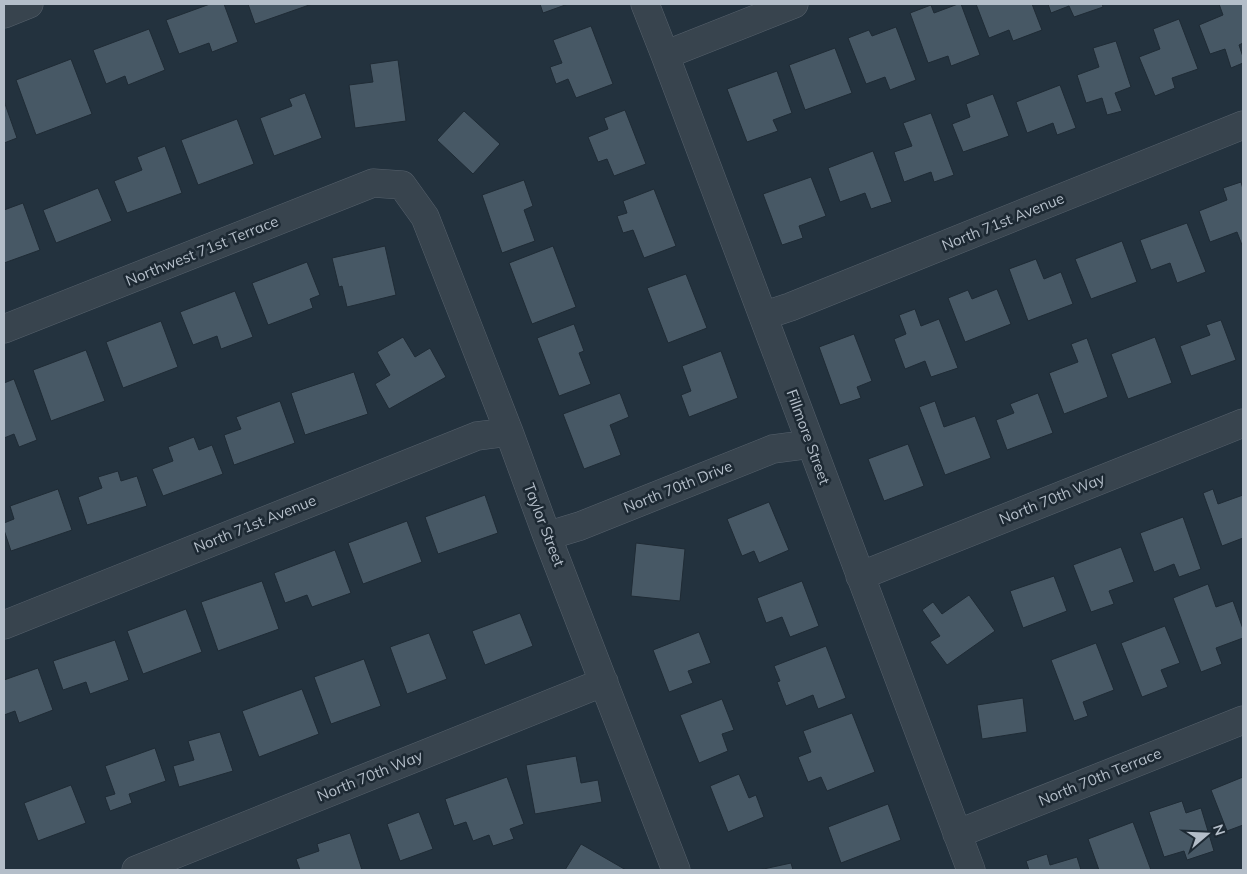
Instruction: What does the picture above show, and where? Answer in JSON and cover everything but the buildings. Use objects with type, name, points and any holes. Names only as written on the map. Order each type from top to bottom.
[{"type":"street","points":[[4,14],[29,4]]},
{"type":"street","name":"Fillmore Street","points":[[645,4],[970,870]]},
{"type":"street","points":[[665,55],[794,4]]},
{"type":"street","name":"North 71st Avenue","points":[[763,316],[790,308],[1243,125]]},
{"type":"street","name":"Northwest 71st Terrace","points":[[4,329],[373,183],[402,186]]},
{"type":"street","name":"Taylor Street","points":[[402,186],[425,217],[676,870]]},
{"type":"street","name":"North 70th Way","points":[[860,576],[1243,423]]},
{"type":"street","name":"North 71st Avenue","points":[[4,624],[478,436],[509,432]]},
{"type":"street","name":"North 70th Drive","points":[[547,536],[580,526],[773,449],[811,444]]},
{"type":"street","name":"North 70th Way","points":[[136,870],[604,682]]},
{"type":"street","name":"North 70th Terrace","points":[[957,834],[1243,720]]}]
